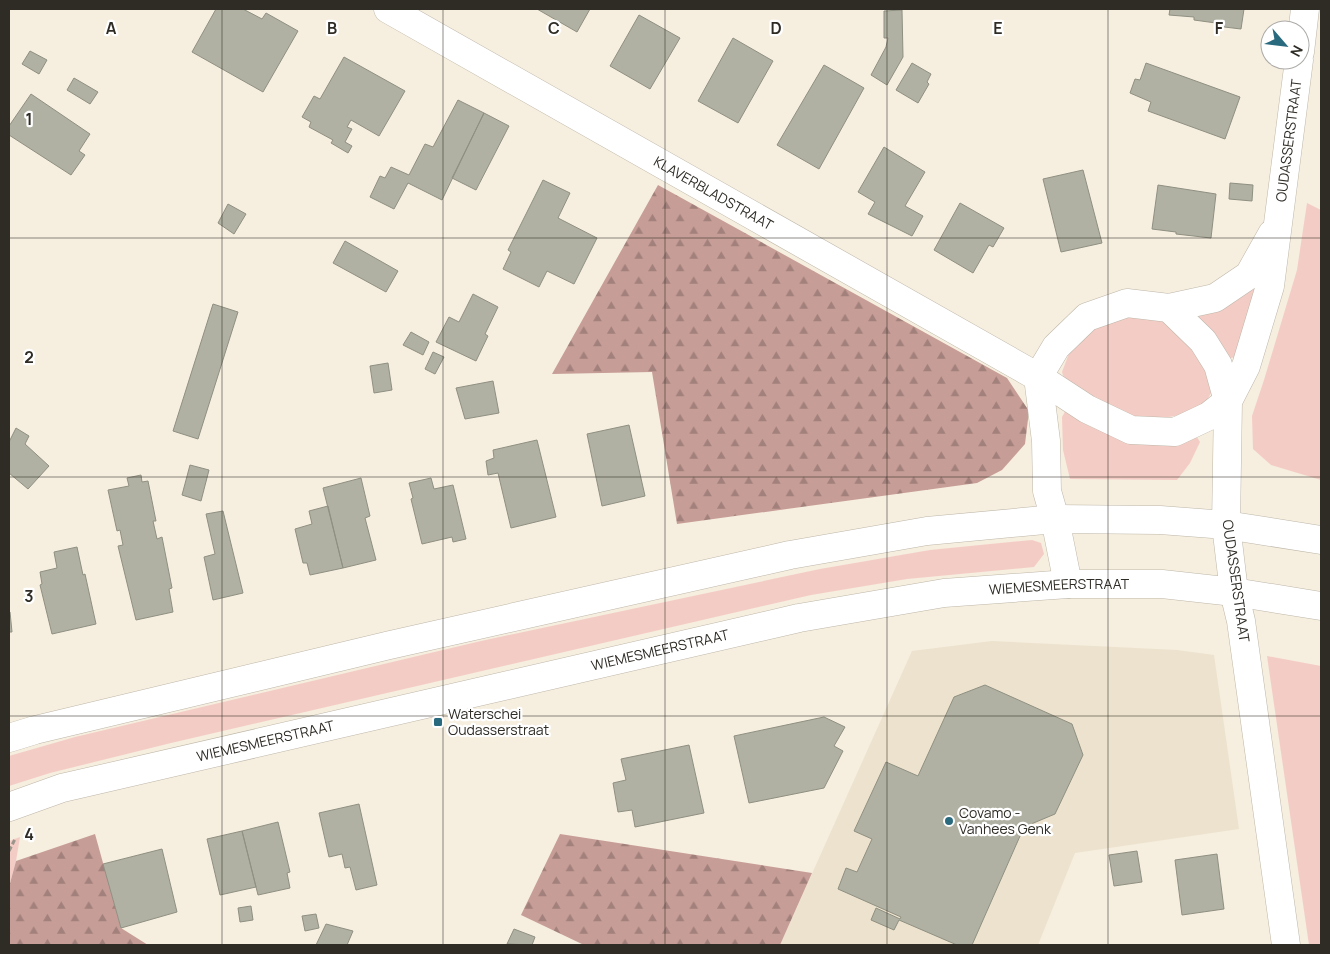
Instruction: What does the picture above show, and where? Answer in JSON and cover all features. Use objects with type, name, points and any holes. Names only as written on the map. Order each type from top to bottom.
[{"type":"main road","name":"KLAVERBLADSTRAAT","points":[[388,9],[1038,378],[1086,409],[1131,430],[1175,432],[1209,416],[1228,401]]},
{"type":"main road","name":"OUDASSERSTRAAT","points":[[1286,945],[1241,621],[1234,592],[1226,524],[1228,401],[1246,366],[1270,286],[1298,70]]},
{"type":"main road","name":"OUDASSERSTRAAT","points":[[1169,308],[1215,298],[1248,275],[1279,222]]},
{"type":"main road","points":[[1068,584],[1055,518],[1047,491],[1046,441],[1038,378],[1056,347],[1087,317],[1127,303],[1169,308],[1203,341],[1218,364],[1228,401]]},
{"type":"main road","points":[[9,738],[35,730],[390,645],[790,555],[927,531],[1055,518],[1160,520],[1226,524],[1321,540]]},
{"type":"main road","name":"WIEMESMEERSTRAAT","points":[[9,806],[62,788],[799,618],[944,593],[1068,584],[1162,584],[1234,592],[1321,606]]},
{"type":"path","points":[[9,851],[15,839]]},
{"type":"shaded area","points":[[1307,203],[1321,210],[1321,480],[1271,465],[1253,449],[1252,416],[1297,270]]},
{"type":"shaded area","points":[[1252,285],[1258,290],[1236,357],[1230,358],[1212,331],[1199,318],[1199,313]]},
{"type":"shaded area","points":[[1135,314],[1172,323],[1199,345],[1212,391],[1204,406],[1187,414],[1150,420],[1128,415],[1066,384],[1062,372],[1068,356],[1081,337],[1109,318]]},
{"type":"shaded area","points":[[1066,410],[1195,434],[1200,442],[1190,463],[1177,480],[1070,479],[1063,450],[1062,417]]},
{"type":"shaded area","points":[[1032,540],[1041,543],[1044,554],[1034,567],[907,579],[811,595],[171,743],[50,773],[9,786],[9,756],[75,737],[481,641],[820,569],[930,550]]},
{"type":"shaded area","points":[[992,641],[1177,650],[1214,655],[1239,829],[1075,853],[1038,945],[780,945],[912,651]]},
{"type":"shaded area","points":[[1267,656],[1321,666],[1321,945],[1309,945]]},
{"type":"shaded area","points":[[20,837],[16,861],[9,887],[9,841]]},
{"type":"green space","points":[[658,185],[1007,378],[1029,411],[1025,444],[1002,470],[977,483],[677,524],[652,372],[552,374]]},
{"type":"green space","points":[[95,834],[121,928],[148,945],[9,944],[9,887],[16,861]]},
{"type":"green space","points":[[560,834],[812,873],[780,945],[584,945],[521,915]]},
{"type":"building","points":[[216,9],[243,9],[262,19],[266,13],[298,31],[263,92],[192,52]]},
{"type":"building","points":[[537,9],[590,9],[577,32]]},
{"type":"building","points":[[1170,9],[1244,9],[1241,29],[1216,26],[1216,23],[1194,20],[1194,17],[1169,15]]},
{"type":"building","points":[[902,10],[903,57],[887,85],[871,75],[886,47],[888,38],[884,38],[884,11]]},
{"type":"building","points":[[639,15],[680,38],[650,89],[610,66]]},
{"type":"building","points":[[733,38],[773,61],[738,123],[698,101]]},
{"type":"building","points":[[30,51],[47,60],[39,74],[22,64]]},
{"type":"building","points":[[344,57],[405,91],[379,136],[351,120],[347,127],[352,129],[345,142],[352,146],[348,153],[331,143],[333,140],[309,127],[311,122],[302,117],[314,96],[320,99]]},
{"type":"building","points":[[912,63],[931,74],[927,82],[929,84],[918,103],[896,90]]},
{"type":"building","points":[[1146,63],[1240,97],[1225,139],[1148,111],[1151,102],[1130,93],[1135,79],[1140,80]]},
{"type":"building","points":[[824,65],[864,88],[819,169],[777,145]]},
{"type":"building","points":[[74,78],[98,92],[90,104],[67,90]]},
{"type":"building","points":[[31,94],[90,134],[79,151],[85,155],[71,175],[9,135],[9,126]]},
{"type":"building","points":[[458,100],[484,113],[442,200],[408,183],[394,209],[370,197],[380,176],[385,178],[391,167],[409,175],[425,144],[433,147]]},
{"type":"building","points":[[484,113],[509,126],[476,190],[452,178]]},
{"type":"building","points":[[884,147],[925,172],[905,206],[923,216],[912,236],[868,214],[875,202],[858,192]]},
{"type":"building","points":[[1083,170],[1102,243],[1061,252],[1043,179]]},
{"type":"building","points":[[543,180],[570,193],[558,218],[597,238],[574,284],[547,271],[539,287],[503,269],[511,252],[508,250]]},
{"type":"building","points":[[1230,183],[1253,185],[1252,201],[1229,199]]},
{"type":"building","points":[[1158,185],[1216,194],[1211,238],[1152,229]]},
{"type":"building","points":[[960,203],[1004,228],[993,247],[989,245],[973,273],[934,250]]},
{"type":"building","points":[[228,204],[246,214],[234,234],[218,223]]},
{"type":"building","points":[[345,241],[398,271],[386,292],[333,263]]},
{"type":"building","points":[[473,294],[498,307],[485,334],[488,336],[476,361],[436,342],[449,317],[459,322]]},
{"type":"building","points":[[213,304],[238,312],[198,439],[173,431]]},
{"type":"building","points":[[411,332],[429,342],[423,355],[403,345]]},
{"type":"building","points":[[433,352],[444,357],[435,374],[425,369]]},
{"type":"building","points":[[388,363],[392,390],[374,393],[370,366]]},
{"type":"building","points":[[493,381],[499,413],[465,419],[456,388]]},
{"type":"building","points":[[629,425],[645,496],[602,506],[587,434]]},
{"type":"building","points":[[16,428],[29,436],[25,444],[49,466],[28,489],[9,473],[9,442]]},
{"type":"building","points":[[537,440],[556,517],[511,528],[498,473],[488,475],[486,461],[494,458],[493,450]]},
{"type":"building","points":[[190,465],[209,470],[201,501],[182,495]]},
{"type":"building","points":[[141,475],[142,482],[148,481],[156,521],[153,521],[157,539],[162,537],[172,588],[169,589],[173,612],[136,620],[118,546],[123,545],[120,530],[117,531],[108,490],[129,486],[127,478]]},
{"type":"building","points":[[361,478],[370,516],[365,518],[376,560],[343,568],[323,488]]},
{"type":"building","points":[[431,478],[434,489],[453,485],[466,539],[453,542],[452,537],[422,544],[409,483]]},
{"type":"building","points":[[328,506],[343,568],[310,575],[307,563],[303,563],[295,529],[312,524],[309,511]]},
{"type":"building","points":[[223,511],[243,593],[213,600],[204,557],[215,554],[206,514]]},
{"type":"building","points":[[77,547],[96,624],[52,634],[40,585],[42,584],[40,572],[57,568],[54,552]]},
{"type":"building","points":[[10,612],[12,632],[9,632]]},
{"type":"building","name":"Covamo - Vanhees Genk","points":[[985,685],[1072,724],[1083,755],[1055,814],[1024,827],[972,945],[957,945],[899,920],[894,930],[871,920],[876,908],[900,919],[901,917],[838,889],[846,868],[857,872],[872,839],[854,831],[886,762],[918,776],[954,697]]},
{"type":"building","points":[[824,717],[845,727],[834,746],[843,751],[824,788],[749,803],[734,736]]},
{"type":"building","points":[[689,745],[704,813],[635,827],[632,810],[618,812],[613,783],[626,780],[621,759]]},
{"type":"building","points":[[359,804],[377,885],[356,890],[350,867],[345,868],[342,854],[329,857],[319,813]]},
{"type":"building","points":[[278,822],[290,872],[287,873],[290,888],[258,895],[242,831]]},
{"type":"building","points":[[242,831],[256,887],[220,895],[207,839]]},
{"type":"building","points":[[162,849],[177,912],[121,928],[103,864]]},
{"type":"building","points":[[1137,851],[1142,882],[1114,886],[1109,855]]},
{"type":"building","points":[[1217,854],[1224,909],[1182,915],[1175,860]]},
{"type":"building","points":[[251,906],[253,920],[240,922],[238,908]]},
{"type":"building","points":[[316,914],[319,928],[305,931],[302,916]]},
{"type":"building","points":[[326,924],[353,931],[347,945],[316,945]]},
{"type":"building","points":[[514,929],[535,937],[532,945],[507,944]]},
{"type":"place","name":"Waterschei Oudasserstraat","points":[[438,722]]},
{"type":"place","name":"Covamo - Vanhees Genk","points":[[949,821]]}]
